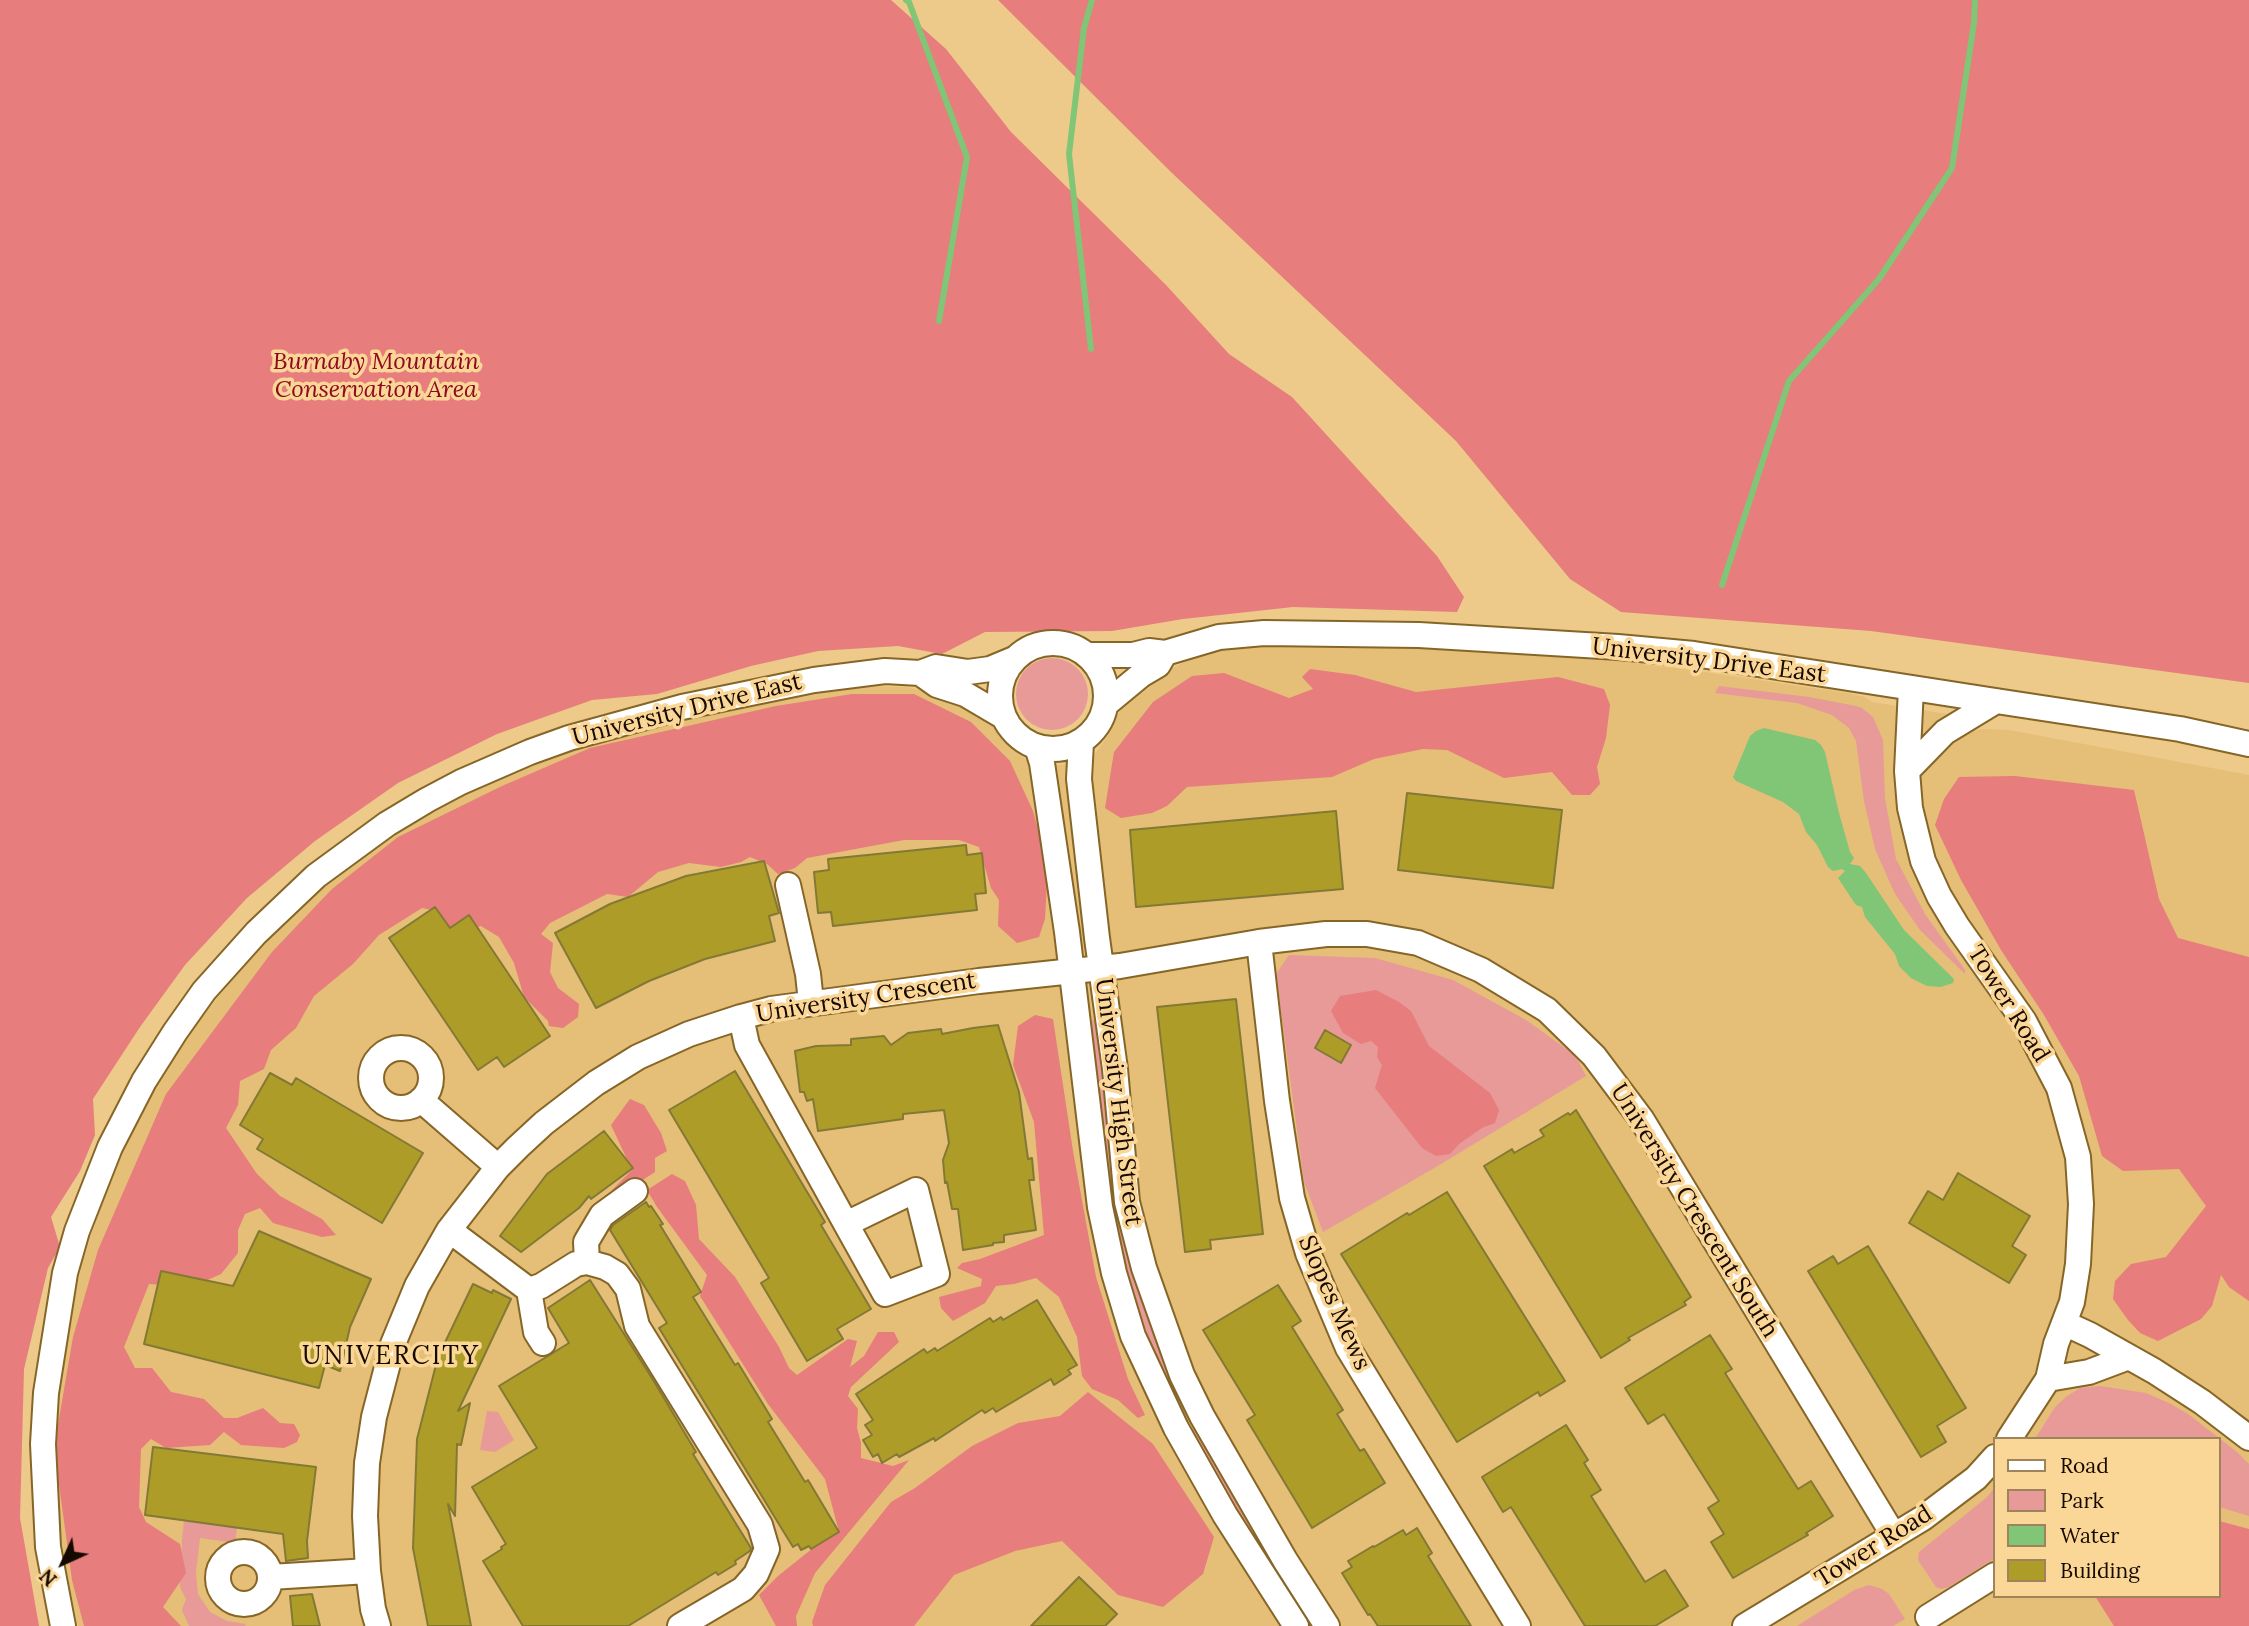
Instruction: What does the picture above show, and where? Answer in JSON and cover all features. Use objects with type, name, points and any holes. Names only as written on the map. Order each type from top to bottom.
[{"type":"street","name":"University Drive East","points":[[1088,655],[1132,655],[1149,651],[1165,653],[1219,637],[1264,634],[1419,635],[1618,647],[1694,654],[2180,729],[2249,744]]},
{"type":"street","points":[[1058,642],[1073,646],[1088,655],[1100,669],[1106,686],[1106,704],[1097,725],[1081,741],[1067,748],[1037,747],[1023,740],[1012,730],[1004,717],[1000,702],[1000,686],[1005,671],[1014,659],[1041,643],[1058,642]]},
{"type":"street","name":"University Drive East","points":[[1106,704],[1141,674],[1158,665],[1165,653]]},
{"type":"street","name":"University Drive East","points":[[920,674],[936,667],[968,672],[990,669],[1014,659]]},
{"type":"street","name":"University Drive East","points":[[63,1626],[48,1547],[43,1444],[48,1381],[65,1273],[92,1191],[124,1117],[175,1032],[204,991],[226,964],[285,905],[343,855],[427,800],[495,766],[569,738],[694,704],[854,673],[885,671],[920,674],[937,685],[965,694],[1004,717]]},
{"type":"street","name":"Tower Road","points":[[1911,688],[1907,771],[1910,808],[1920,849],[1939,896],[2024,1021],[2059,1088],[2078,1157],[2081,1203],[2078,1264],[2072,1303],[2056,1344],[2048,1379],[2010,1437]]},
{"type":"street","points":[[1907,771],[1945,732],[1996,701]]},
{"type":"street","name":"University High Street","points":[[1081,741],[1079,779],[1115,1069],[1127,1202],[1144,1268],[1182,1375],[1202,1416],[1285,1560],[1327,1626]]},
{"type":"street","name":"University High Street","points":[[1037,747],[1042,763],[1072,970],[1100,1207],[1114,1273],[1133,1336],[1176,1428],[1219,1504],[1296,1626]]},
{"type":"street","points":[[788,885],[808,974],[811,1002]]},
{"type":"street","name":"University Crescent South","points":[[1101,968],[1326,933],[1367,934],[1418,943],[1481,970],[1547,1010],[1594,1056],[1642,1120],[1894,1536]]},
{"type":"street","name":"Slopes Mews","points":[[1259,942],[1277,1101],[1292,1198],[1308,1253],[1348,1348],[1518,1626]]},
{"type":"street","name":"University Crescent","points":[[378,1626],[368,1571],[365,1516],[367,1463],[374,1418],[393,1344],[417,1286],[449,1230],[498,1167],[544,1123],[607,1077],[648,1053],[690,1034],[741,1017],[811,1002],[1101,968]]},
{"type":"street","points":[[741,1017],[747,1045],[846,1224]]},
{"type":"street","points":[[421,1100],[498,1167]]},
{"type":"street","points":[[587,1262],[586,1242],[602,1215],[635,1191]]},
{"type":"street","points":[[449,1230],[529,1290],[536,1332],[543,1343]]},
{"type":"street","points":[[529,1290],[541,1286],[576,1264],[587,1262],[617,1274],[628,1289],[637,1326],[761,1525],[767,1549],[757,1574],[743,1589],[680,1626]]},
{"type":"street","points":[[2064,1323],[2129,1357],[2202,1402],[2249,1438]]},
{"type":"street","points":[[2048,1379],[2089,1372],[2129,1357]]},
{"type":"street","name":"Tower Road","points":[[1745,1626],[1923,1518],[1976,1478],[1994,1458]]},
{"type":"street","points":[[270,1577],[368,1571]]},
{"type":"street","points":[[1928,1617],[1994,1576]]},
{"type":"shaded area","points":[[1380,646],[1617,661],[1684,669],[1847,693],[1865,697],[1872,702],[1947,714],[1964,732],[1982,729],[2009,730],[2249,775],[2249,1626],[78,1626],[64,1561],[56,1492],[57,1400],[68,1324],[83,1260],[108,1184],[132,1129],[157,1082],[196,1024],[254,954],[313,896],[404,829],[486,784],[607,738],[667,723],[860,686],[907,687],[942,696],[989,720],[1010,748],[1033,768],[1090,761],[1131,695],[1184,662],[1220,650],[1246,647]]},
{"type":"green space","name":"Burnaby Mountain Conservation Area","points":[[0,0],[891,0],[946,49],[1011,132],[1166,285],[1229,354],[1292,397],[1437,556],[1464,597],[1457,612],[1293,607],[1183,619],[1112,631],[985,632],[942,654],[898,646],[818,651],[751,666],[657,694],[592,700],[497,734],[398,783],[315,841],[247,898],[185,965],[140,1027],[93,1099],[95,1135],[80,1171],[51,1217],[60,1247],[48,1268],[24,1369],[20,1518],[39,1626],[0,1626]]},
{"type":"green space","points":[[998,0],[2249,0],[2249,683],[1871,631],[1621,612],[1570,579],[1456,441],[1172,173]]},
{"type":"green space","points":[[1045,658],[1059,658],[1078,668],[1088,687],[1088,701],[1078,720],[1059,730],[1045,730],[1026,720],[1016,701],[1016,687],[1026,668]]},
{"type":"green space","points":[[1310,669],[1355,675],[1416,692],[1558,677],[1604,689],[1610,705],[1606,738],[1597,767],[1600,784],[1590,795],[1572,795],[1552,772],[1504,778],[1447,750],[1423,749],[1374,759],[1332,777],[1187,787],[1167,806],[1152,813],[1121,818],[1105,808],[1114,752],[1153,702],[1192,676],[1224,673],[1289,698],[1313,689],[1302,677]]},
{"type":"green space","points":[[1719,686],[1809,697],[1856,706],[1873,717],[1883,740],[1885,798],[1896,859],[1925,914],[1965,970],[1965,974],[1920,930],[1895,894],[1875,849],[1864,801],[1856,741],[1849,728],[1832,715],[1797,703],[1715,693]]},
{"type":"green space","points":[[852,694],[914,694],[971,722],[1010,761],[1033,811],[1048,866],[1045,919],[1039,937],[1017,943],[998,926],[999,900],[991,888],[979,847],[959,840],[904,840],[807,858],[795,868],[778,874],[767,864],[750,857],[721,867],[689,863],[658,872],[628,897],[607,894],[550,923],[541,934],[553,943],[550,972],[558,988],[579,1004],[578,1017],[563,1028],[549,1026],[548,1021],[524,997],[514,963],[499,937],[481,926],[460,933],[441,929],[436,911],[422,908],[379,935],[353,964],[314,996],[296,1028],[271,1050],[264,1069],[240,1081],[238,1105],[226,1128],[257,1174],[280,1196],[322,1219],[336,1235],[322,1237],[273,1223],[260,1208],[245,1214],[238,1230],[238,1253],[221,1274],[192,1287],[149,1284],[124,1347],[135,1368],[152,1368],[171,1392],[204,1399],[224,1418],[237,1418],[263,1408],[280,1423],[294,1424],[300,1435],[297,1442],[284,1448],[241,1445],[224,1432],[210,1445],[166,1448],[151,1439],[141,1449],[139,1507],[146,1522],[180,1544],[186,1573],[163,1607],[181,1626],[84,1626],[72,1580],[54,1448],[73,1337],[98,1250],[166,1094],[272,952],[332,889],[398,837],[502,786],[590,748],[776,706]]},
{"type":"green space","points":[[2015,776],[2134,790],[2159,899],[2178,938],[2249,957],[2249,1301],[2229,1287],[2221,1275],[2212,1306],[2201,1319],[2158,1341],[2140,1333],[2128,1320],[2113,1299],[2115,1281],[2131,1264],[2166,1257],[2206,1206],[2179,1169],[2123,1171],[2102,1156],[2079,1076],[2044,1015],[2001,950],[1961,880],[1935,825],[1944,799],[1959,777]]},
{"type":"green space","points":[[1289,955],[1375,958],[1453,980],[1526,1020],[1575,1055],[1586,1076],[1323,1232],[1304,1182],[1276,974]]},
{"type":"green space","points":[[1376,990],[1411,1011],[1429,1046],[1490,1093],[1499,1110],[1495,1123],[1482,1128],[1450,1154],[1436,1156],[1422,1148],[1375,1088],[1382,1065],[1377,1057],[1378,1047],[1371,1041],[1361,1044],[1343,1033],[1331,1011],[1340,996]]},
{"type":"green space","points":[[1035,1015],[1053,1019],[1096,1277],[1128,1379],[1145,1415],[1138,1418],[1118,1400],[1092,1389],[1082,1376],[1077,1337],[1059,1297],[1036,1278],[996,1286],[985,1303],[953,1321],[941,1308],[939,1297],[981,1286],[982,1279],[957,1268],[962,1263],[1044,1235],[1034,1122],[1013,1065],[1018,1026]]},
{"type":"green space","points":[[1097,1019],[1119,1183],[1191,1413],[1179,1418],[1147,1345],[1110,1204],[1090,1021]]},
{"type":"green space","points":[[630,1099],[644,1105],[661,1133],[667,1151],[655,1158],[655,1172],[621,1194],[614,1194],[612,1190],[632,1170],[611,1125]]},
{"type":"green space","points":[[672,1174],[685,1181],[696,1205],[699,1239],[735,1277],[779,1347],[789,1368],[797,1375],[848,1339],[857,1341],[850,1367],[864,1356],[878,1332],[894,1332],[899,1342],[851,1387],[848,1396],[858,1409],[857,1428],[861,1458],[893,1466],[909,1460],[815,1573],[796,1616],[797,1626],[776,1626],[759,1595],[778,1576],[838,1528],[825,1479],[768,1404],[700,1296],[707,1275],[647,1190]]},
{"type":"green space","points":[[2100,1386],[2146,1393],[2188,1414],[2218,1437],[2036,1437],[2055,1407],[2080,1388]]},
{"type":"green space","points":[[1088,1392],[1153,1444],[1214,1537],[1203,1574],[1163,1607],[1118,1595],[1062,1541],[1015,1551],[954,1575],[914,1626],[813,1626],[825,1585],[891,1502],[915,1488],[972,1446],[1018,1423],[1060,1416]]},
{"type":"green space","points":[[487,1411],[498,1412],[514,1440],[495,1452],[480,1450]]},
{"type":"green space","points":[[1197,1427],[1318,1626],[1305,1626],[1187,1431]]},
{"type":"green space","points":[[2221,1440],[2249,1464],[2249,1516],[2221,1508]]},
{"type":"green space","points":[[1994,1489],[1994,1559],[1949,1587],[1936,1587],[1918,1560],[1919,1552]]},
{"type":"green space","points":[[184,1521],[237,1528],[235,1543],[200,1538],[196,1573],[198,1594],[210,1612],[227,1621],[246,1624],[245,1626],[189,1626],[182,1610],[186,1599],[180,1587]]},
{"type":"green space","points":[[2221,1522],[2249,1529],[2249,1626],[2114,1626],[2096,1598],[2221,1598]]},
{"type":"green space","points":[[1869,1585],[1889,1594],[1905,1619],[1893,1626],[1797,1626],[1854,1590]]},
{"type":"water","points":[[1764,728],[1815,740],[1821,745],[1850,852],[1854,858],[1850,864],[1860,866],[1904,930],[1954,979],[1953,983],[1941,987],[1927,986],[1911,978],[1899,966],[1895,954],[1838,878],[1845,871],[1833,871],[1828,867],[1817,845],[1806,832],[1799,814],[1783,802],[1736,781],[1733,777],[1750,736]]},
{"type":"building","points":[[1407,793],[1562,810],[1553,888],[1398,870]]},
{"type":"building","points":[[1336,811],[1343,889],[1136,907],[1130,830]]},
{"type":"building","points":[[966,845],[967,855],[982,853],[986,893],[975,894],[977,910],[833,926],[831,912],[818,913],[814,872],[829,870],[828,859]]},
{"type":"building","points":[[764,861],[779,913],[769,916],[775,941],[705,959],[649,981],[596,1008],[555,933],[610,904],[686,876]]},
{"type":"building","points":[[435,907],[450,928],[469,915],[550,1036],[504,1067],[497,1057],[478,1070],[389,938]]},
{"type":"building","points":[[1236,999],[1263,1234],[1210,1240],[1211,1249],[1185,1252],[1157,1007]]},
{"type":"building","points":[[998,1025],[1019,1092],[1028,1159],[1032,1158],[1034,1180],[1029,1180],[1036,1230],[1004,1235],[1004,1242],[963,1250],[958,1209],[952,1209],[947,1182],[945,1183],[943,1160],[949,1143],[944,1110],[903,1114],[903,1119],[818,1131],[813,1099],[807,1101],[804,1092],[800,1092],[795,1051],[816,1046],[851,1045],[851,1039],[884,1036],[891,1045],[908,1033],[941,1029],[942,1034]]},
{"type":"building","points":[[1325,1030],[1351,1045],[1341,1063],[1315,1048]]},
{"type":"building","points":[[735,1071],[825,1222],[821,1225],[871,1309],[837,1329],[843,1339],[807,1361],[761,1283],[769,1278],[669,1110]]},
{"type":"building","points":[[270,1073],[292,1085],[296,1078],[423,1153],[382,1223],[257,1149],[263,1139],[240,1125]]},
{"type":"building","points":[[1576,1110],[1691,1297],[1684,1302],[1686,1305],[1628,1338],[1630,1340],[1601,1358],[1484,1166],[1512,1149],[1514,1153],[1544,1136],[1540,1130]]},
{"type":"building","points":[[604,1131],[633,1168],[591,1199],[589,1196],[579,1208],[521,1252],[500,1236],[547,1174]]},
{"type":"building","points":[[1958,1173],[2030,1216],[2012,1246],[2026,1255],[2009,1283],[1909,1223],[1928,1191],[1943,1200]]},
{"type":"building","points":[[1447,1192],[1565,1381],[1540,1396],[1538,1392],[1457,1442],[1341,1254]]},
{"type":"building","points":[[646,1202],[663,1224],[660,1225],[701,1292],[693,1297],[735,1365],[738,1363],[772,1419],[768,1422],[805,1482],[808,1480],[839,1532],[811,1549],[809,1546],[801,1550],[798,1544],[793,1547],[659,1328],[667,1323],[610,1230],[613,1225]]},
{"type":"building","points":[[259,1231],[371,1279],[350,1327],[340,1371],[325,1365],[319,1388],[144,1344],[161,1271],[233,1286]]},
{"type":"building","points":[[1868,1246],[1966,1408],[1937,1426],[1946,1442],[1921,1457],[1808,1271],[1833,1256],[1838,1264]]},
{"type":"building","points":[[590,1280],[655,1383],[696,1452],[693,1454],[751,1548],[735,1561],[736,1564],[718,1575],[716,1572],[628,1626],[523,1626],[483,1561],[506,1544],[472,1487],[537,1448],[499,1386],[569,1343],[548,1308]]},
{"type":"building","points":[[473,1284],[511,1299],[458,1411],[470,1403],[461,1445],[457,1444],[455,1516],[448,1504],[471,1626],[428,1626],[413,1548],[417,1439],[438,1357]]},
{"type":"building","points":[[1278,1285],[1301,1321],[1292,1327],[1343,1410],[1337,1414],[1360,1451],[1364,1449],[1385,1483],[1312,1528],[1247,1420],[1255,1415],[1203,1330]]},
{"type":"building","points":[[1037,1300],[1077,1365],[1068,1370],[1071,1374],[1054,1385],[1051,1379],[996,1412],[993,1408],[985,1413],[982,1410],[935,1441],[934,1438],[899,1457],[897,1454],[882,1463],[878,1454],[873,1457],[863,1440],[872,1435],[865,1425],[873,1420],[856,1394],[924,1349],[927,1353],[935,1348],[937,1351],[990,1318],[993,1322],[1001,1317],[1003,1320]]},
{"type":"building","points":[[1710,1335],[1732,1369],[1725,1373],[1798,1489],[1811,1481],[1833,1516],[1806,1533],[1808,1535],[1733,1578],[1711,1542],[1724,1534],[1708,1508],[1719,1501],[1664,1414],[1648,1424],[1625,1388]]},
{"type":"building","points":[[1566,1425],[1588,1460],[1584,1463],[1601,1490],[1591,1496],[1645,1582],[1665,1570],[1688,1606],[1655,1626],[1585,1626],[1511,1507],[1503,1512],[1482,1477]]},
{"type":"building","points":[[153,1447],[316,1467],[307,1541],[308,1558],[286,1561],[283,1534],[145,1515]]},
{"type":"building","points":[[1417,1528],[1432,1553],[1428,1556],[1471,1626],[1378,1626],[1342,1573],[1352,1567],[1348,1561],[1373,1546],[1403,1530],[1406,1535]]},
{"type":"building","points":[[1079,1577],[1117,1614],[1105,1626],[1031,1626]]},
{"type":"building","points":[[312,1594],[320,1626],[293,1626],[290,1596]]},
{"type":"waterway","points":[[906,0],[967,157],[939,321]]},
{"type":"waterway","points":[[1091,349],[1069,154],[1084,28],[1092,0]]},
{"type":"waterway","points":[[1722,585],[1789,381],[1879,279],[1952,168],[1974,23],[1975,0]]},
{"type":"district","name":"UNIVERCITY","points":[[391,1357]]}]
